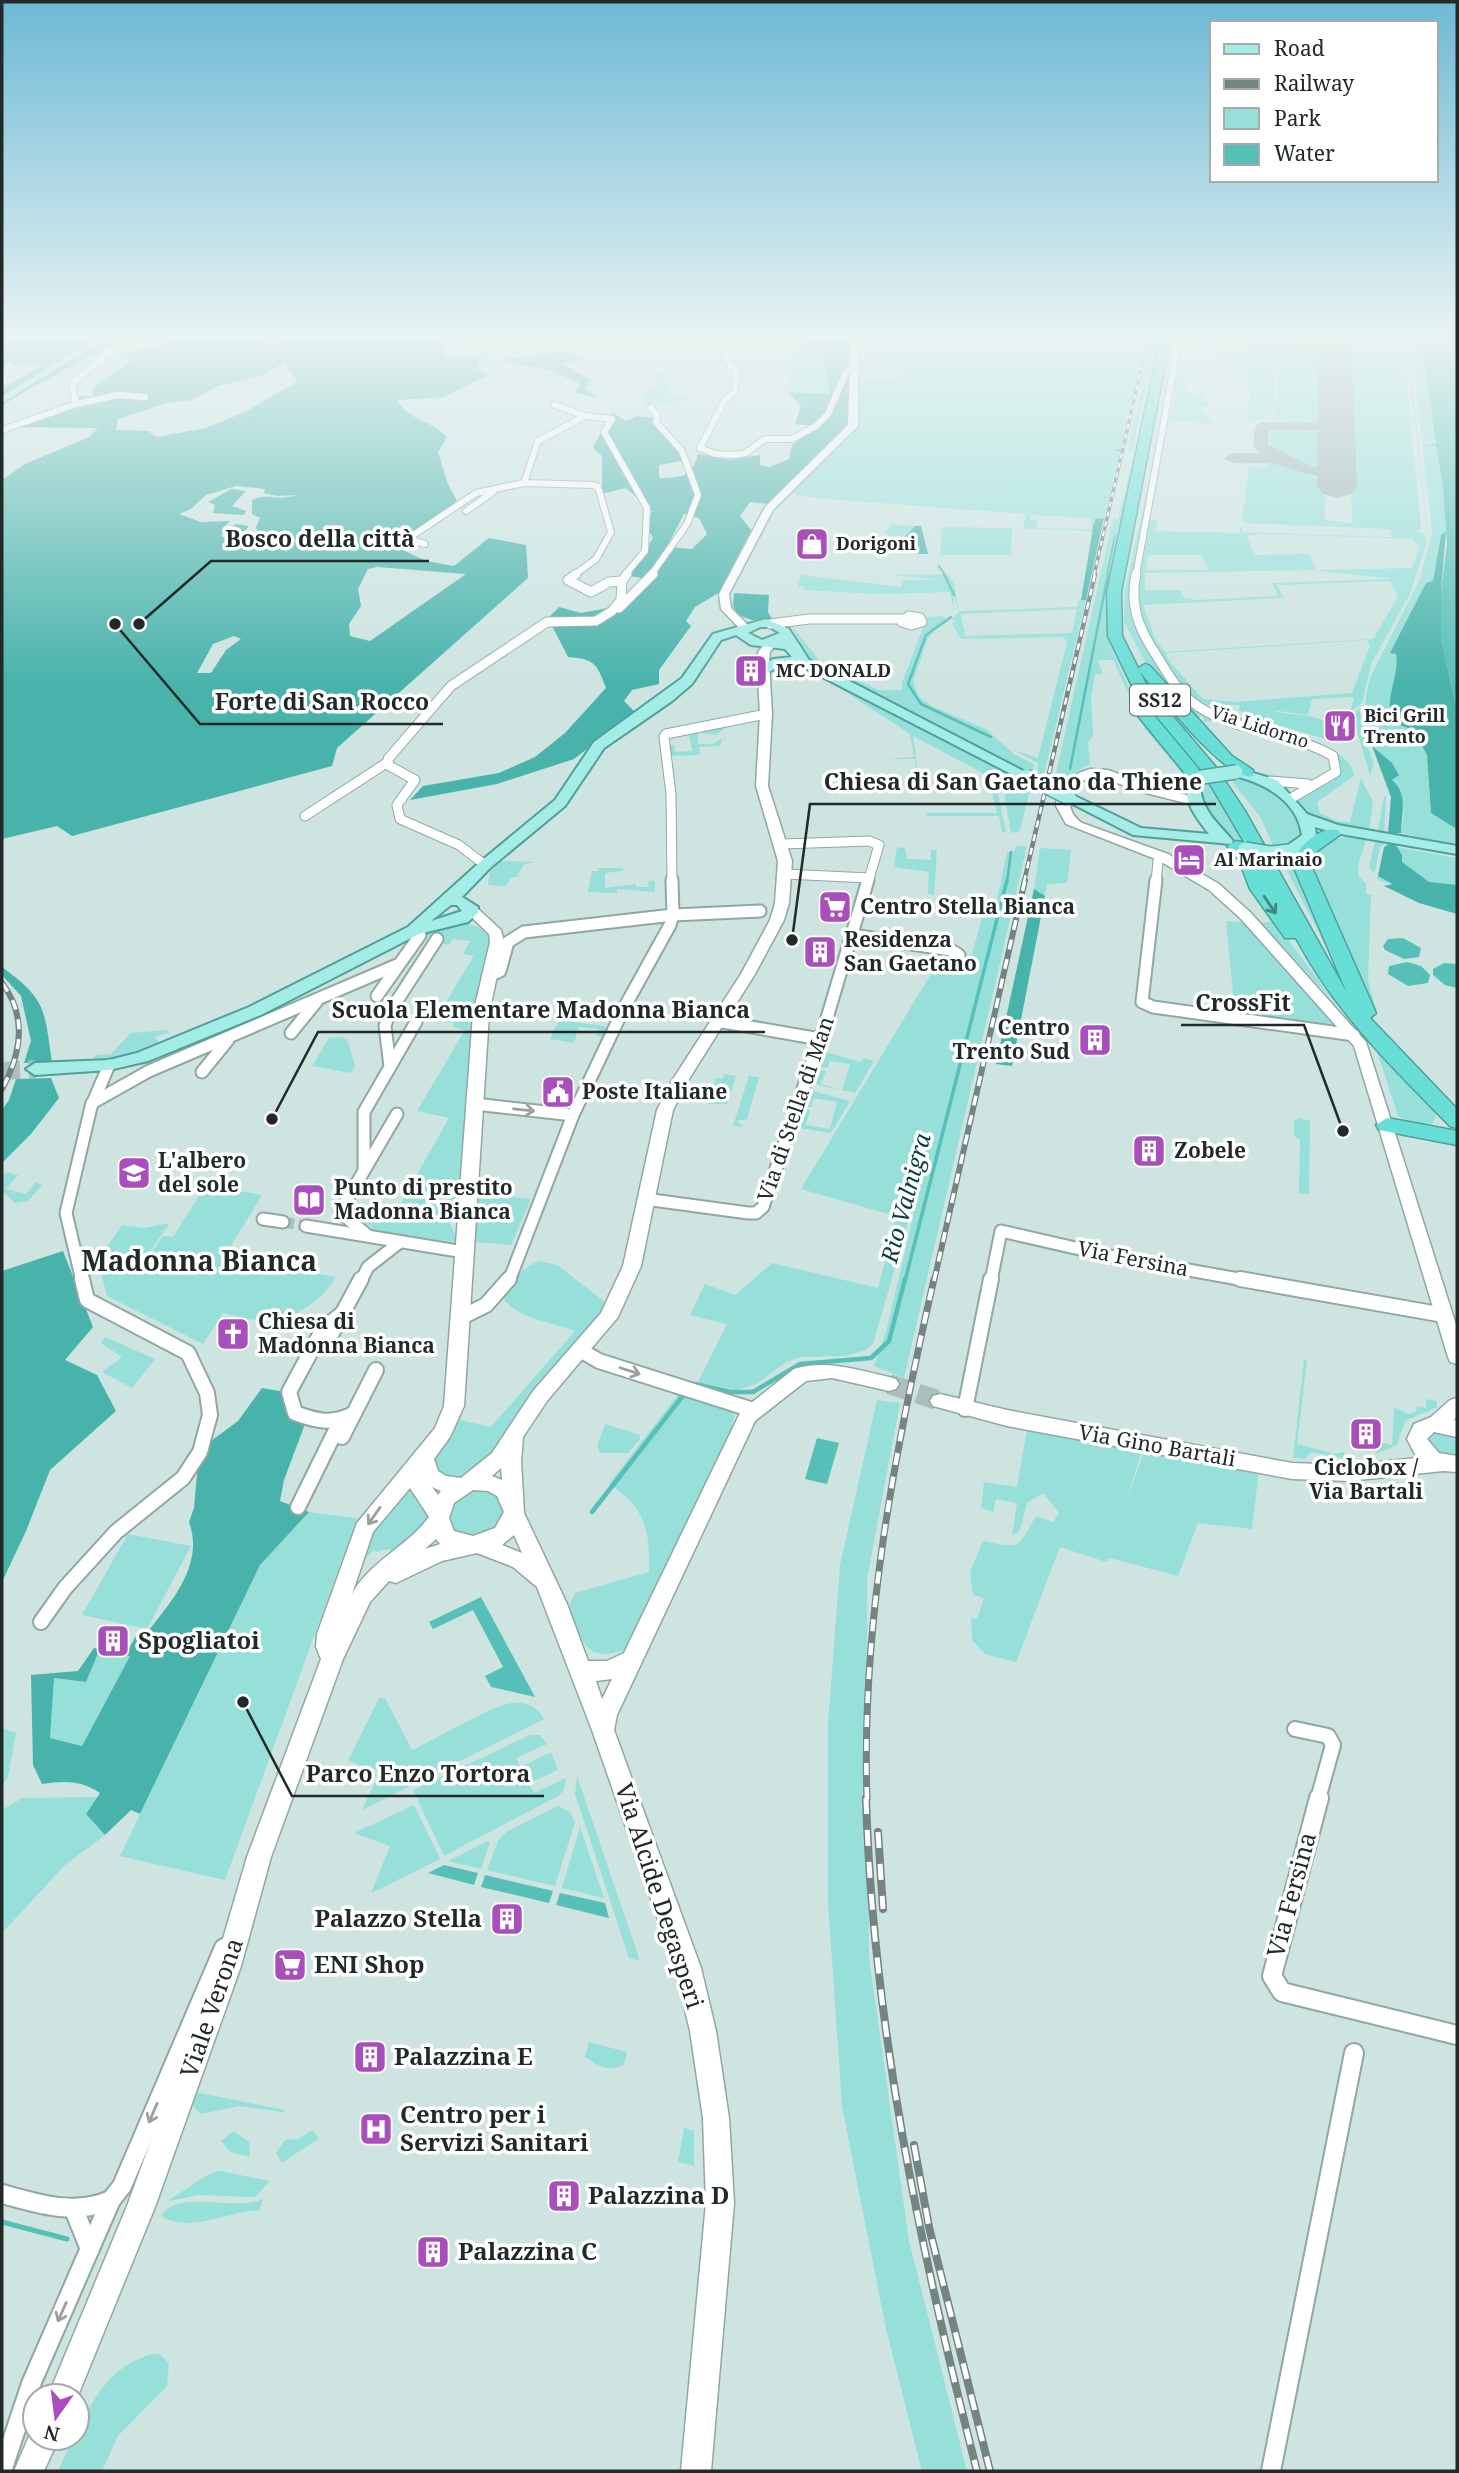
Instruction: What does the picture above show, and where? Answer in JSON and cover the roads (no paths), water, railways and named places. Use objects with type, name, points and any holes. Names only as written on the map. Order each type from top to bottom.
[{"type":"highway","name":"SS12","points":[[1142,454],[1114,592],[1113,624],[1141,688],[1209,769],[1237,811],[1261,849],[1314,955],[1339,995],[1432,1095],[1456,1111]]},
{"type":"highway","name":"SS12","points":[[1148,454],[1121,592],[1121,640],[1150,688],[1217,769],[1246,810],[1271,850],[1324,954],[1366,1013],[1456,1111]]},
{"type":"highway","points":[[1121,640],[1150,676],[1204,731],[1226,760],[1242,773]]},
{"type":"highway","points":[[1121,640],[1121,664],[1149,722],[1192,771],[1197,782]]},
{"type":"highway","points":[[1332,834],[1313,844],[1301,860],[1339,955],[1366,1013]]},
{"type":"highway","points":[[1234,845],[1247,859],[1259,889],[1277,915],[1326,983],[1339,995]]},
{"type":"highway","points":[[1299,845],[1295,856],[1297,868],[1321,905]]},
{"type":"highway","points":[[1421,1131],[1440,1121],[1432,1095]]},
{"type":"highway","points":[[1387,1125],[1457,1138]]},
{"type":"main road","points":[[808,665],[789,646],[770,645],[746,634],[726,610],[724,594],[774,501],[823,454]]},
{"type":"main road","points":[[745,551],[762,534],[763,518]]},
{"type":"main road","points":[[732,617],[777,626],[808,665]]},
{"type":"main road","points":[[36,1069],[109,1065],[142,1057],[219,1027],[312,996],[446,917],[462,904],[471,880],[485,865],[560,803],[599,745],[687,681],[720,635],[746,634],[777,626]]},
{"type":"main road","points":[[438,1515],[446,1496],[499,1459],[516,1437],[540,1396],[609,1317],[632,1266],[665,1110],[771,934],[782,903],[785,874],[782,844],[762,786],[766,714],[763,670],[777,626]]},
{"type":"main road","points":[[763,670],[771,663],[782,660],[808,665],[1138,832],[1234,845],[1270,853],[1332,834],[1389,838]]},
{"type":"main road","points":[[1155,791],[1197,782],[1217,772],[1242,773],[1270,780],[1290,799],[1310,831],[1299,845]]},
{"type":"main road","points":[[1197,802],[1110,775],[1090,773],[1070,782],[1062,809],[1066,818],[1077,826],[1163,857],[1222,892],[1354,1035],[1368,1060],[1457,1357]]},
{"type":"main road","points":[[1197,782],[1197,802],[1206,818],[1234,845]]},
{"type":"main road","points":[[1088,808],[1134,827],[1162,832],[1189,830],[1206,818]]},
{"type":"main road","points":[[1303,817],[1335,829],[1457,852]]},
{"type":"main road","points":[[446,917],[467,916],[462,904]]},
{"type":"main road","points":[[332,1659],[327,1647],[328,1634],[357,1546],[382,1504],[419,1465],[443,1432],[454,1406],[481,1014],[498,936],[488,924],[462,904]]},
{"type":"main road","points":[[446,917],[488,924]]},
{"type":"main road","points":[[603,1730],[606,1715],[736,1446],[743,1425],[753,1410],[792,1380],[814,1371],[860,1376],[889,1384]]},
{"type":"main road","name":"Via Gino Bartali","points":[[940,1401],[965,1409],[1292,1471],[1331,1474],[1452,1465]]},
{"type":"main road","points":[[1437,1423],[1457,1405]]},
{"type":"main road","points":[[1437,1423],[1457,1429]]},
{"type":"main road","name":"Via Gino Bartali","points":[[1377,1469],[1408,1454],[1420,1429],[1437,1423]]},
{"type":"main road","points":[[419,1465],[417,1482],[449,1537],[474,1545],[506,1531],[514,1507],[511,1461],[516,1437]]},
{"type":"main road","points":[[1417,1439],[1422,1451],[1452,1465]]},
{"type":"main road","points":[[419,1465],[438,1482],[492,1483],[502,1487],[514,1507]]},
{"type":"main road","name":"Via Alcide Degasperi","points":[[514,1507],[580,1668],[688,1968],[712,2086],[719,2151],[720,2203],[696,2471]]},
{"type":"main road","name":"Viale Verona","points":[[69,2382],[141,2207],[243,1918],[259,1857],[332,1659],[351,1618],[372,1583],[415,1548],[438,1515]]},
{"type":"main road","name":"Via Alcide Degasperi","points":[[474,1545],[520,1561],[546,1583]]},
{"type":"main road","name":"Viale Verona","points":[[351,1618],[380,1586],[406,1567],[437,1553],[474,1545]]},
{"type":"main road","points":[[580,1668],[598,1674],[632,1660]]},
{"type":"main road","points":[[29,2471],[38,2452]]},
{"type":"street","points":[[524,483],[534,454]]},
{"type":"street","points":[[612,611],[621,600],[621,581],[624,575],[638,566],[648,542],[643,523],[647,508],[616,454]]},
{"type":"street","points":[[304,816],[388,762],[451,686],[510,645],[547,622],[596,621],[627,602],[655,570],[696,504],[698,495],[688,477],[688,463],[684,454]]},
{"type":"street","name":"Via Lidorno","points":[[1160,454],[1133,583],[1136,618],[1152,653],[1177,687],[1194,703],[1228,720],[1316,746],[1333,756],[1336,772],[1330,778],[1299,789],[1290,799]]},
{"type":"street","points":[[425,544],[411,540],[412,536],[436,523],[468,497],[524,483],[597,486],[611,532],[596,559],[568,580],[591,592],[609,582],[621,581]]},
{"type":"street","points":[[466,511],[495,489]]},
{"type":"street","points":[[777,626],[872,618],[902,619]]},
{"type":"street","points":[[460,1318],[486,1305],[508,1282],[573,1115],[673,915],[671,794],[664,737],[666,734],[766,714]]},
{"type":"street","points":[[388,762],[393,769],[415,780],[397,806],[400,819],[459,845],[485,865]]},
{"type":"street","name":"Via Lidorno","points":[[1270,780],[1312,784]]},
{"type":"street","name":"Via di Stella di Man","points":[[645,1199],[745,1213],[759,1211],[765,1203],[820,1039],[877,843],[782,844]]},
{"type":"street","points":[[1163,857],[1158,860],[1142,1002],[1153,1007],[1354,1035]]},
{"type":"street","points":[[785,874],[869,878]]},
{"type":"street","points":[[489,976],[500,971],[508,942],[524,932],[673,915],[760,911]]},
{"type":"street","points":[[377,996],[417,932]]},
{"type":"street","points":[[852,935],[951,950],[959,955]]},
{"type":"street","points":[[390,1066],[385,1026],[388,1013],[437,939]]},
{"type":"street","points":[[92,1103],[149,1071],[230,1038],[312,996],[397,965]]},
{"type":"street","points":[[291,1033],[312,996]]},
{"type":"street","points":[[717,1021],[820,1039]]},
{"type":"street","points":[[365,1170],[364,1112],[416,1022]]},
{"type":"street","points":[[202,1072],[230,1038]]},
{"type":"street","points":[[41,1622],[65,1588],[116,1532],[183,1478],[200,1452],[210,1415],[207,1393],[188,1353],[87,1300],[66,1213],[92,1103],[109,1065]]},
{"type":"street","points":[[475,1104],[573,1115]]},
{"type":"street","points":[[370,1237],[340,1212],[397,1114]]},
{"type":"street","points":[[262,1219],[283,1222]]},
{"type":"street","points":[[306,1226],[464,1252]]},
{"type":"street","name":"Via Fersina","points":[[965,1409],[1001,1231],[1110,1256],[1444,1315]]},
{"type":"street","points":[[332,1333],[368,1267],[400,1242]]},
{"type":"street","points":[[343,1313],[323,1329],[289,1392],[295,1413],[321,1423],[349,1417]]},
{"type":"street","points":[[580,1350],[599,1361],[753,1410]]},
{"type":"street","points":[[342,1437],[349,1417],[376,1370]]},
{"type":"street","points":[[298,1507],[335,1432],[349,1417]]},
{"type":"street","name":"Via Fersina","points":[[1295,1729],[1328,1736],[1333,1745],[1272,1967],[1276,1986],[1282,1992],[1457,2035]]},
{"type":"street","points":[[2,2471],[31,2384],[111,2200],[122,2186],[217,1959],[243,1918]]},
{"type":"street","points":[[1272,2471],[1354,2053]]},
{"type":"street","points":[[2,2194],[75,2212],[94,2209],[111,2200]]},
{"type":"street","points":[[75,2212],[90,2249]]},
{"type":"water","points":[[1437,454],[1457,454],[1457,710],[1441,639],[1441,590],[1447,544]]},
{"type":"water","points":[[1403,938],[1421,948],[1419,957],[1404,959],[1385,950],[1383,946],[1388,939]]},
{"type":"water","points":[[1407,962],[1421,966],[1430,975],[1428,983],[1408,986],[1388,974],[1389,966]]},
{"type":"water","points":[[1444,963],[1457,964],[1457,988],[1445,985],[1433,975],[1433,969]]},
{"type":"water","points":[[817,1438],[839,1443],[827,1484],[805,1479]]},
{"type":"water","points":[[481,1597],[535,1697],[491,1687],[485,1676],[503,1667],[473,1610],[433,1629],[429,1622]]},
{"type":"water","points":[[444,1865],[478,1873],[474,1885],[428,1873]]},
{"type":"water","points":[[485,1875],[553,1891],[549,1903],[481,1887]]},
{"type":"water","points":[[560,1893],[605,1903],[609,1918],[556,1905]]},
{"type":"waterway","points":[[1107,575],[1115,536]]},
{"type":"waterway","name":"Rio Valnigra","points":[[939,566],[945,575]]},
{"type":"waterway","name":"Rio Valnigra","points":[[944,574],[954,595]]},
{"type":"waterway","points":[[1070,769],[1108,574]]},
{"type":"waterway","name":"Rio Valnigra","points":[[951,617],[926,635],[908,684],[921,704],[991,737]]},
{"type":"waterway","name":"Rio Valnigra","points":[[1007,882],[1011,852]]},
{"type":"waterway","name":"Rio Valnigra","points":[[905,1281],[1007,880]]},
{"type":"waterway","name":"Rio Valnigra","points":[[691,1387],[695,1384],[731,1392],[753,1392],[800,1364],[871,1358],[889,1341],[905,1279]]},
{"type":"waterway","name":"Rio Valnigra","points":[[592,1512],[685,1393]]},
{"type":"waterway","points":[[2,2222],[67,2239]]},
{"type":"tunnel","points":[[2,1071],[35,1069]]},
{"type":"tunnel","points":[[283,1222],[306,1226]]},
{"type":"tunnel","points":[[889,1384],[940,1401]]},
{"type":"railway","points":[[1094,575],[1122,454]]},
{"type":"railway","points":[[1024,882],[1095,574]]},
{"type":"railway","points":[[934,1281],[1025,880]]},
{"type":"railway","points":[[2,983],[16,1009],[19,1036],[14,1062],[2,1089]]},
{"type":"railway","points":[[867,1799],[869,1668],[875,1602],[894,1472],[934,1279]]},
{"type":"railway","points":[[866,1798],[870,1884],[889,2053],[919,2221],[977,2471]]},
{"type":"railway","points":[[878,1832],[883,1909]]},
{"type":"railway","points":[[914,2145],[929,2227],[990,2471]]},
{"type":"place","name":"Dorigoni","points":[[812,544]]},
{"type":"place","name":"Forte di San Rocco","points":[[115,624]]},
{"type":"place","name":"Bosco della città","points":[[139,624]]},
{"type":"place","name":"MC DONALD","points":[[751,671]]},
{"type":"place","name":"Bici Grill Trento","points":[[1340,726]]},
{"type":"place","name":"Al Marinaio","points":[[1189,860]]},
{"type":"place","name":"Centro Stella Bianca","points":[[835,907]]},
{"type":"place","name":"Chiesa di San Gaetano da Thiene","points":[[792,940]]},
{"type":"place","name":"Residenza San Gaetano","points":[[820,952]]},
{"type":"place","name":"Centro Trento Sud","points":[[1095,1040]]},
{"type":"place","name":"Poste Italiane","points":[[558,1092]]},
{"type":"place","name":"Scuola Elementare Madonna Bianca","points":[[272,1119]]},
{"type":"place","name":"CrossFit","points":[[1343,1131]]},
{"type":"place","name":"Zobele","points":[[1149,1151]]},
{"type":"place","name":"L'albero del sole","points":[[134,1173]]},
{"type":"place","name":"Punto di prestito Madonna Bianca","points":[[309,1200]]},
{"type":"place","name":"Chiesa di Madonna Bianca","points":[[233,1334]]},
{"type":"place","name":"Ciclobox / Via Bartali","points":[[1366,1434]]},
{"type":"place","name":"Spogliatoi","points":[[113,1641]]},
{"type":"place","name":"Parco Enzo Tortora","points":[[243,1702]]},
{"type":"place","name":"Palazzo Stella","points":[[507,1919]]},
{"type":"place","name":"ENI Shop","points":[[290,1965]]},
{"type":"place","name":"Palazzina E","points":[[370,2057]]},
{"type":"place","name":"Centro per i Servizi Sanitari","points":[[376,2129]]},
{"type":"place","name":"Palazzina D","points":[[564,2196]]},
{"type":"place","name":"Palazzina C","points":[[433,2252]]},
{"type":"district","name":"Madonna Bianca","points":[[199,1261]]}]
